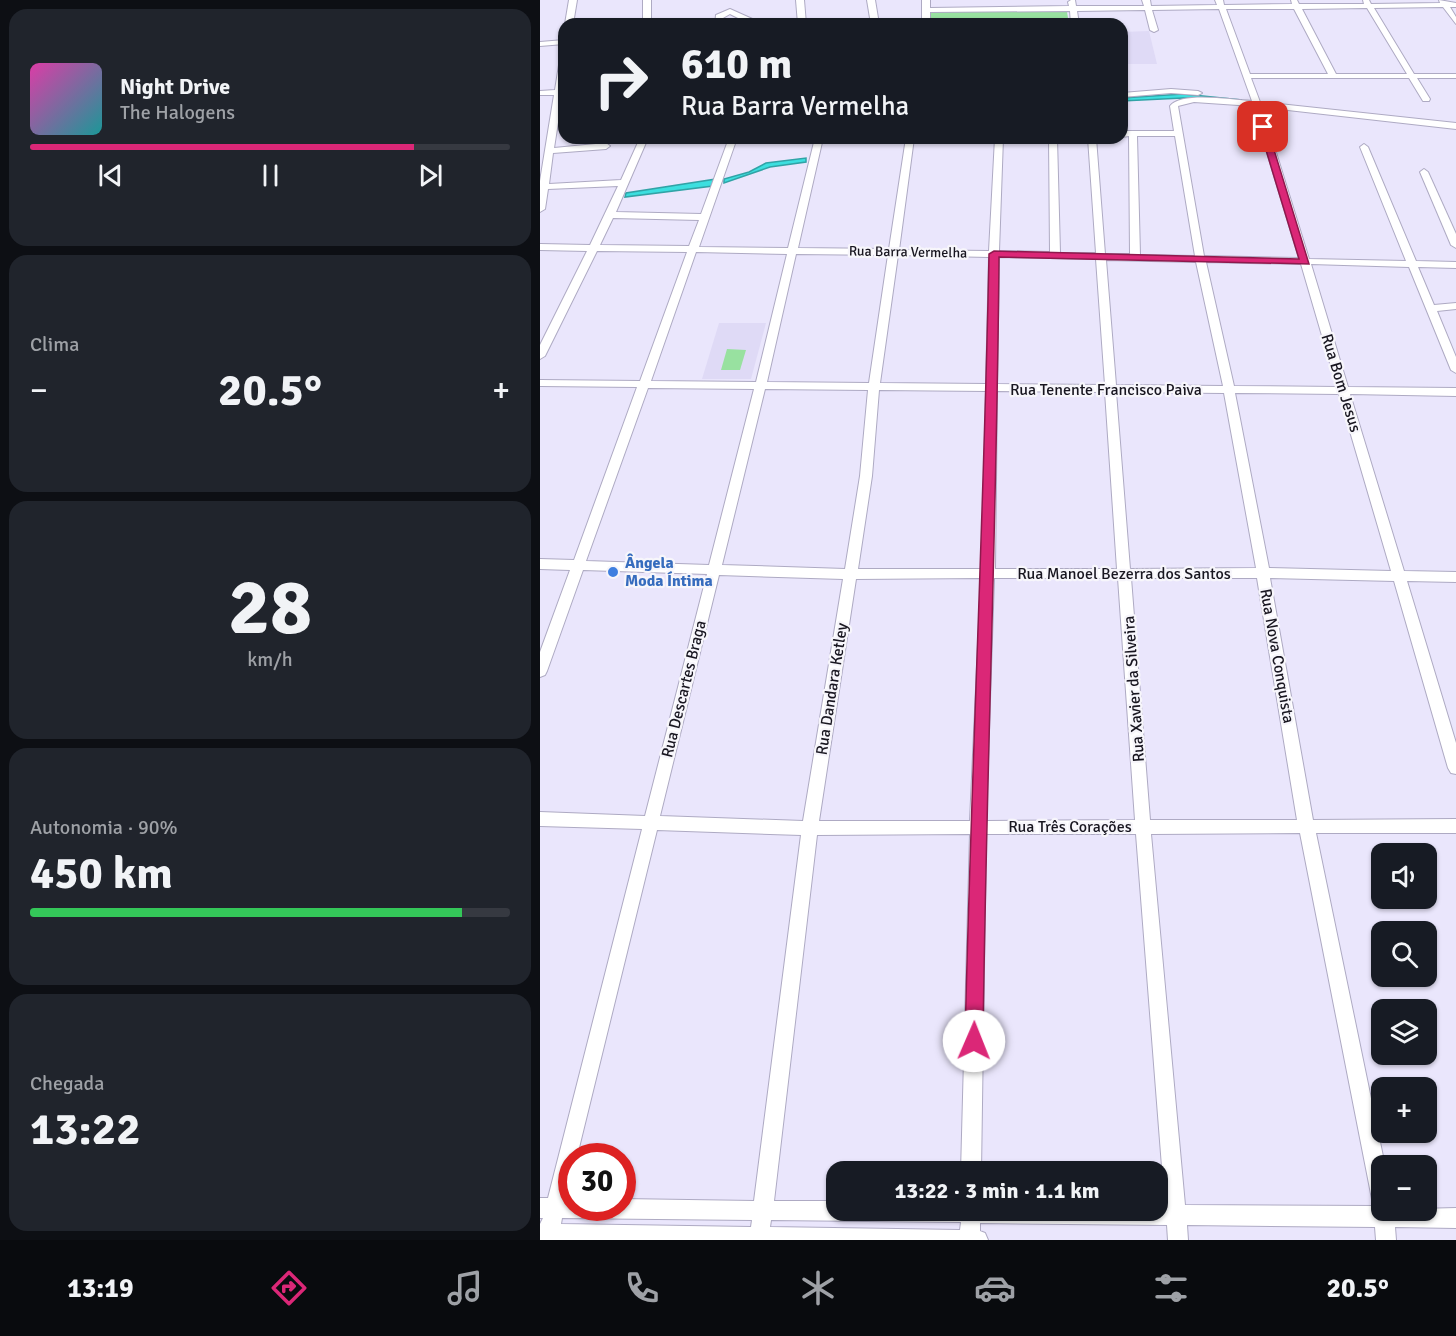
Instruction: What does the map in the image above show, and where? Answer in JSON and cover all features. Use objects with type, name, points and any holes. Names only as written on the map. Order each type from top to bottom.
[{"type":"street","points":[[570,18],[573,0]]},
{"type":"street","points":[[647,0],[647,18]]},
{"type":"street","points":[[724,15],[728,0]]},
{"type":"street","points":[[800,0],[802,18]]},
{"type":"street","points":[[871,0],[874,18]]},
{"type":"street","points":[[926,0],[926,18]]},
{"type":"street","points":[[997,0],[997,9]]},
{"type":"street","points":[[1071,0],[1074,18]]},
{"type":"street","points":[[1295,3],[1333,76]]},
{"type":"street","points":[[1368,3],[1426,99]]},
{"type":"street","points":[[926,10],[1072,9],[1147,4],[1443,3],[1456,5]]},
{"type":"street","points":[[1443,3],[1456,22]]},
{"type":"street","points":[[1147,4],[1154,30]]},
{"type":"street","name":"Rua Bom Jesus","points":[[1220,4],[1255,102],[1305,262],[1456,768]]},
{"type":"street","points":[[540,44],[558,42]]},
{"type":"street","points":[[1246,76],[1456,76]]},
{"type":"street","points":[[1128,95],[1189,92],[1456,126]]},
{"type":"street","points":[[540,93],[558,93]]},
{"type":"street","name":"Rua Nova Conquista","points":[[1255,102],[1183,100],[1175,104],[1174,114],[1200,259],[1263,573],[1306,825],[1373,1155]]},
{"type":"street","points":[[1255,102],[1456,117]]},
{"type":"street","points":[[540,209],[542,186],[558,104]]},
{"type":"street","points":[[1128,134],[1177,133]]},
{"type":"street","points":[[1133,134],[1135,257]]},
{"type":"street","points":[[540,356],[641,144]]},
{"type":"street","points":[[540,671],[580,566],[731,144]]},
{"type":"street","name":"Rua Descartes Braga","points":[[545,1236],[547,1208],[650,823],[715,568],[818,144]]},
{"type":"street","name":"Rua Dandara Ketley","points":[[759,1239],[810,828],[866,476],[874,385],[909,144]]},
{"type":"street","points":[[971,1161],[978,826],[988,574],[994,254],[999,144]]},
{"type":"street","points":[[1053,144],[1055,255]]},
{"type":"street","name":"Rua Xavier da Silveira","points":[[1092,144],[1099,256],[1127,574],[1143,828],[1178,1240]]},
{"type":"street","points":[[549,152],[606,146]]},
{"type":"street","points":[[1364,147],[1431,308],[1444,327],[1456,370]]},
{"type":"street","points":[[1424,172],[1456,245]]},
{"type":"street","points":[[542,186],[624,183]]},
{"type":"street","points":[[609,215],[706,217]]},
{"type":"street","name":"Rua Barra Vermelha","points":[[540,247],[1055,255],[1456,265]]},
{"type":"street","points":[[1431,308],[1456,306]]},
{"type":"street","name":"Rua Tenente Francisco Paiva","points":[[540,383],[1456,392]]},
{"type":"street","name":"Rua Manoel Bezerra dos Santos","points":[[540,564],[851,574],[1263,573],[1401,578],[1456,577]]},
{"type":"street","name":"Rua Três Corações","points":[[540,819],[810,828],[1456,826]]},
{"type":"street","points":[[547,1208],[826,1211]]},
{"type":"street","points":[[1168,1216],[1371,1215]]},
{"type":"street","points":[[1437,1217],[1456,1218]]},
{"type":"street","points":[[970,1240],[971,1221]]},
{"type":"street","points":[[1385,1221],[1386,1240]]},
{"type":"street","points":[[545,1236],[978,1240]]},
{"type":"shaded area","points":[[1064,11],[1067,12],[1068,18],[929,18],[929,13]]},
{"type":"shaded area","points":[[1149,31],[1157,64],[1128,64],[1128,32]]},
{"type":"shaded area","points":[[1183,94],[1242,100],[1183,98],[1128,101],[1128,98]]},
{"type":"shaded area","points":[[806,158],[806,162],[770,167],[724,183],[724,179],[749,172],[766,163]]},
{"type":"shaded area","points":[[716,179],[713,186],[625,197],[626,193]]},
{"type":"shaded area","points":[[719,323],[766,323],[751,379],[702,379]]},
{"type":"shaded area","points":[[727,349],[746,350],[740,370],[721,370]]},
{"type":"place","name":"Ângela Moda Íntima","points":[[613,572]]},
{"type":"route","points":[[974,1041],[978,826],[991,481],[994,254],[1305,262],[1263,127]]}]
